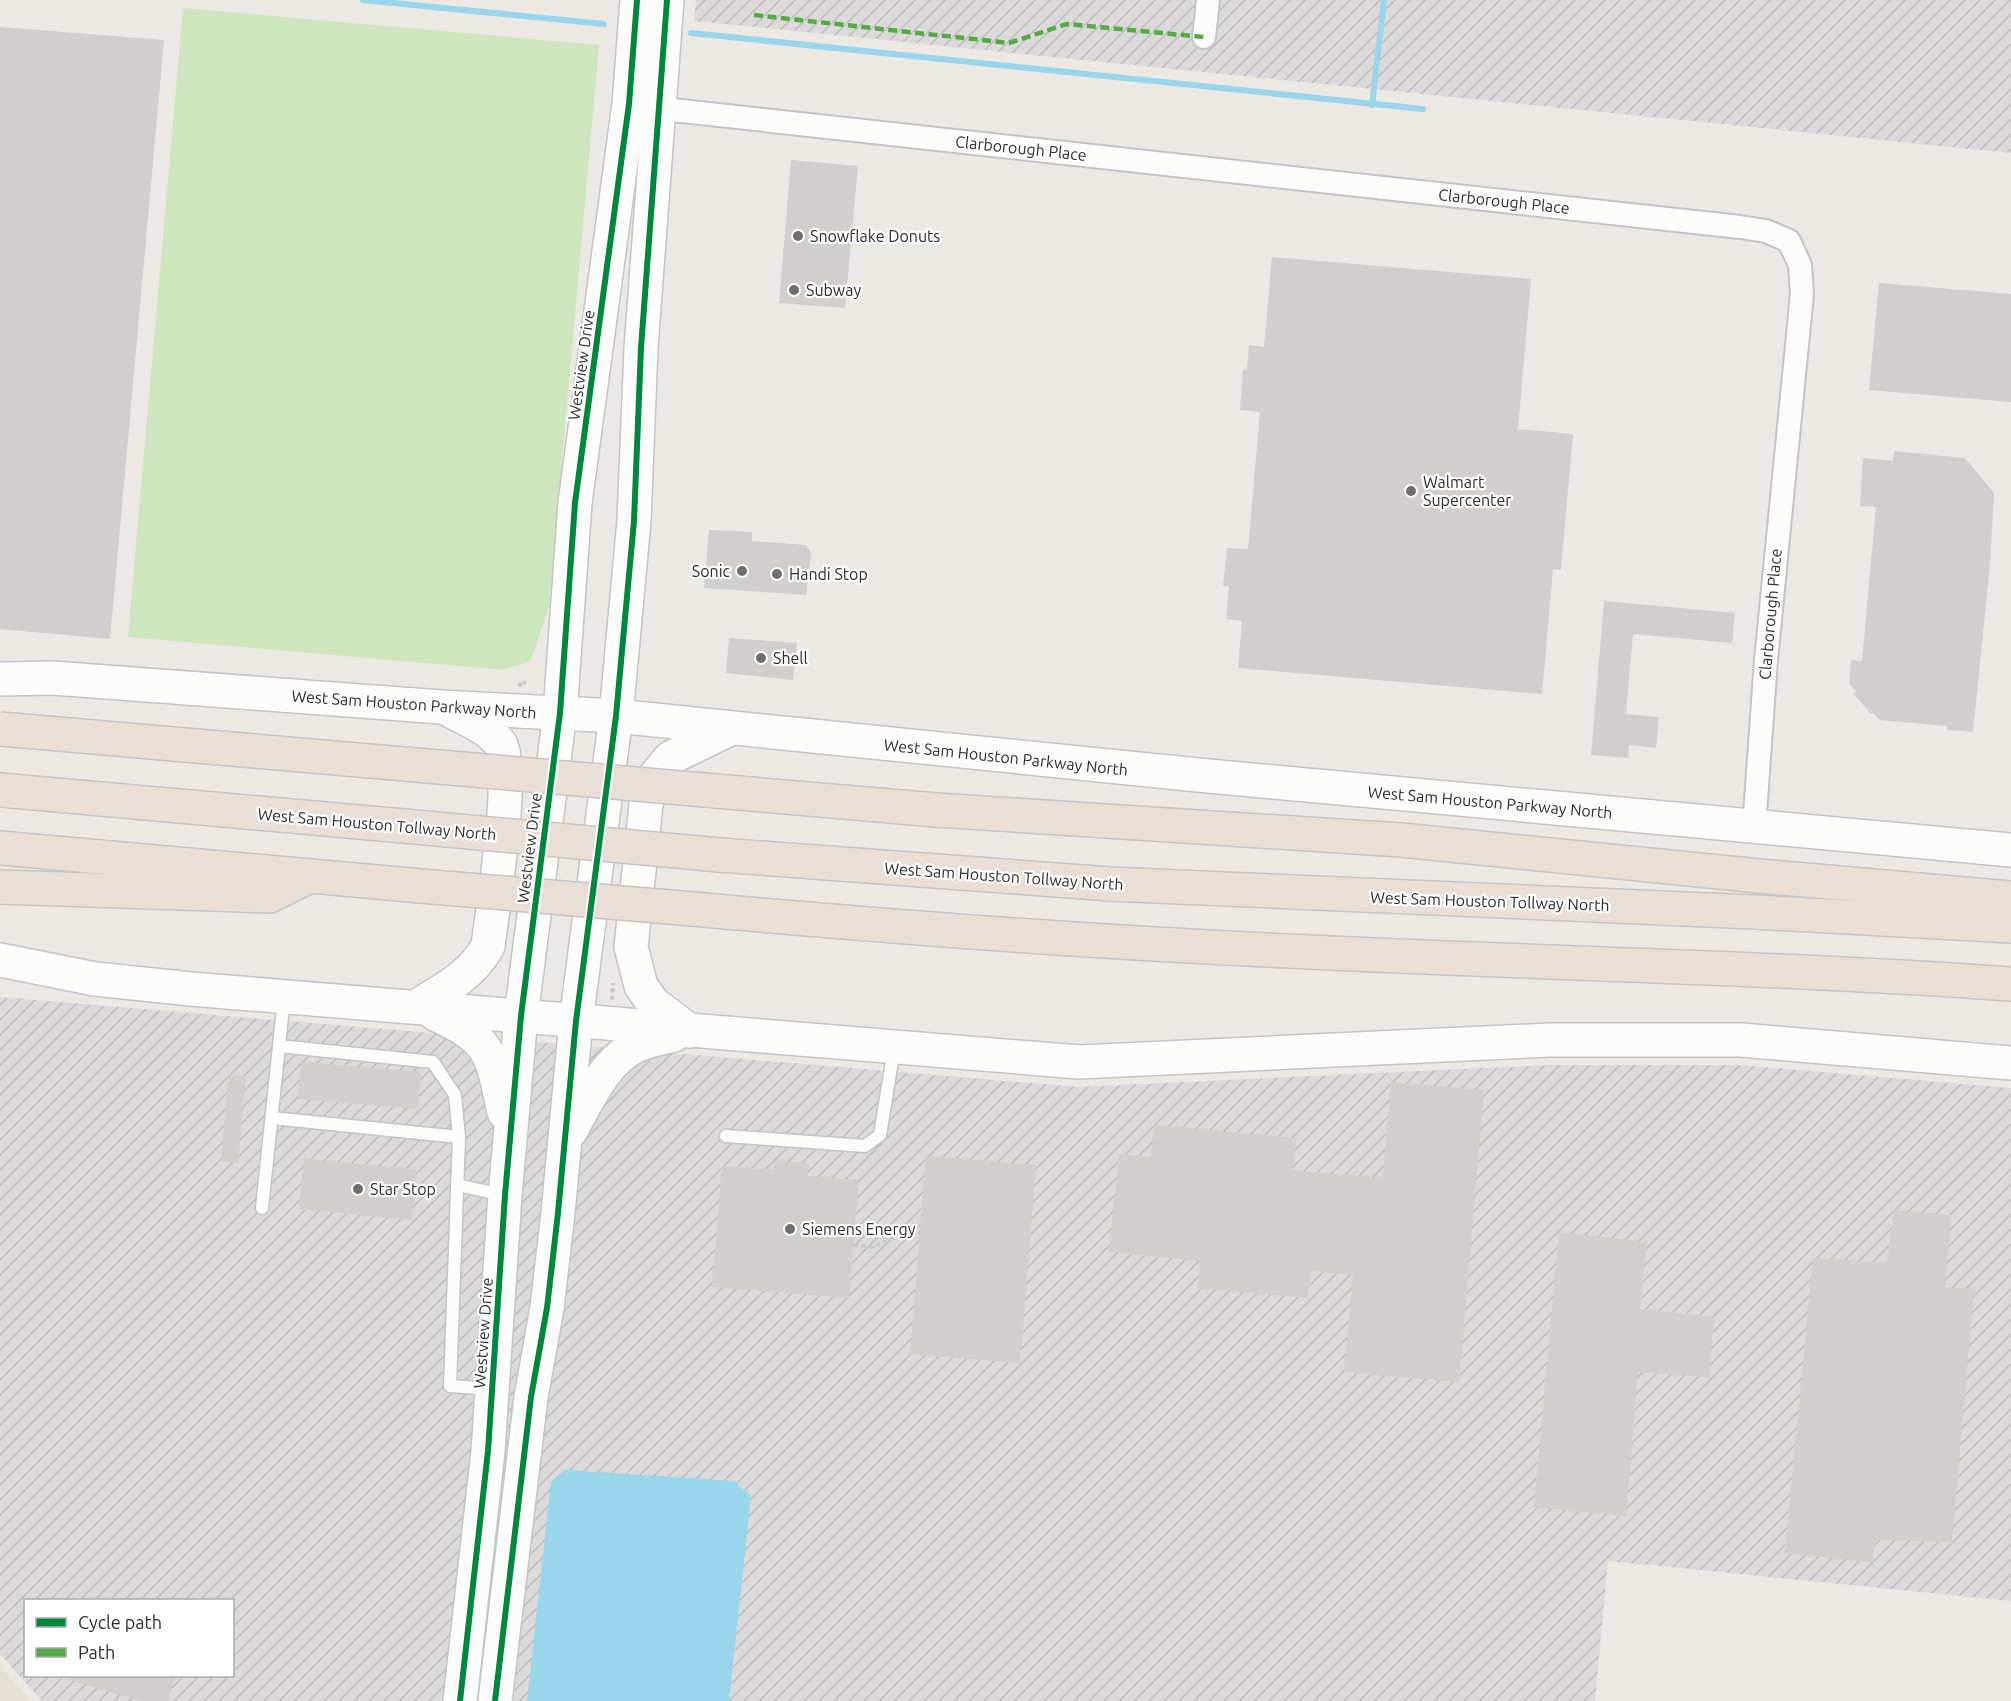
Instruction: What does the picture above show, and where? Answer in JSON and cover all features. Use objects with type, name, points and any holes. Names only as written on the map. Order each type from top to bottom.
[{"type":"highway","points":[[0,729],[936,810],[1401,840],[1759,876],[2011,898]]},
{"type":"highway","name":"West Sam Houston Tollway North","points":[[0,790],[720,855],[1110,884],[1778,913],[2011,926]]},
{"type":"highway","points":[[0,848],[908,928],[1148,944],[1794,971],[2011,984]]},
{"type":"highway","points":[[0,887],[270,896],[310,876]]},
{"type":"main road","name":"Westview Drive","points":[[495,1701],[531,1396],[547,1308],[576,1021],[616,716],[634,521],[641,348],[643,106],[638,0]]},
{"type":"main road","name":"Westview Drive","points":[[460,1701],[494,1389],[505,1195],[521,1016],[560,713],[575,503],[643,106],[667,0]]},
{"type":"main road","points":[[0,673],[53,678]]},
{"type":"main road","name":"West Sam Houston Parkway North","points":[[0,680],[53,678],[441,707],[616,716],[728,730],[1754,828],[2011,850]]},
{"type":"main road","points":[[417,1006],[456,982],[478,965],[488,946],[506,788],[506,756],[500,742],[476,723],[441,707]]},
{"type":"main road","points":[[690,1030],[653,1003],[641,986],[631,946],[646,804],[656,775],[669,758],[728,730]]},
{"type":"main road","points":[[0,960],[95,979]]},
{"type":"main road","points":[[0,971],[1079,1062],[1550,1040],[1741,1040],[2011,1063]]},
{"type":"main road","points":[[417,1006],[467,1028],[478,1039],[494,1067],[510,1138]]},
{"type":"main road","points":[[564,1142],[601,1077],[616,1060],[638,1045],[690,1030]]},
{"type":"main road","points":[[494,1389],[531,1396]]},
{"type":"street","points":[[1204,37],[1208,0]]},
{"type":"street","name":"Clarborough Place","points":[[643,106],[1740,227],[1766,231],[1789,241],[1800,265],[1802,294],[1767,648],[1754,828]]},
{"type":"lane","points":[[262,1208],[284,996]]},
{"type":"lane","points":[[279,1046],[433,1062],[455,1095],[459,1137],[450,1386],[494,1389]]},
{"type":"lane","points":[[726,1136],[865,1146],[880,1135],[895,1047]]},
{"type":"lane","points":[[272,1118],[459,1137]]},
{"type":"lane","points":[[457,1185],[505,1195]]},
{"type":"path","points":[[854,1245],[872,1247],[908,1232],[920,1233]]},
{"type":"shaded area","points":[[696,0],[2011,0],[2011,153],[694,21]]},
{"type":"shaded area","points":[[0,997],[1079,1087],[1550,1065],[1740,1065],[2011,1088],[2011,1601],[1608,1561],[1595,1701],[42,1701],[0,1654]]},
{"type":"shaded area","points":[[0,1666],[31,1701],[0,1701]]},
{"type":"green space","points":[[183,8],[599,45],[549,607],[531,660],[504,670],[128,637]]},
{"type":"water","points":[[565,1470],[734,1481],[751,1496],[729,1701],[527,1701],[551,1481]]},
{"type":"building","points":[[0,27],[164,40],[110,639],[0,629]]},
{"type":"building","points":[[791,160],[858,166],[845,308],[779,303]]},
{"type":"building","name":"Walmart Supercenter","points":[[1272,257],[1531,279],[1518,429],[1573,434],[1561,570],[1553,569],[1542,694],[1238,668],[1242,621],[1226,619],[1229,586],[1223,586],[1227,548],[1248,549],[1260,412],[1240,410],[1243,369],[1247,370],[1249,345],[1264,347]]},
{"type":"building","points":[[1879,283],[2011,294],[2011,402],[1869,390]]},
{"type":"building","points":[[1894,451],[1965,458],[1994,493],[1990,564],[1973,732],[1947,730],[1947,726],[1880,720],[1873,713],[1871,714],[1854,694],[1856,691],[1849,684],[1851,660],[1862,661],[1876,507],[1860,506],[1863,458],[1893,461]]},
{"type":"building","points":[[709,530],[752,532],[752,541],[806,545],[811,553],[806,595],[704,588]]},
{"type":"building","points":[[1604,601],[1735,613],[1732,643],[1633,634],[1626,714],[1659,717],[1656,748],[1629,745],[1628,758],[1591,755]]},
{"type":"building","name":"Shell","points":[[729,638],[797,643],[793,680],[726,673]]},
{"type":"building","points":[[301,1062],[421,1072],[418,1109],[298,1099]]},
{"type":"building","points":[[229,1074],[246,1076],[238,1163],[221,1161]]},
{"type":"building","points":[[1391,1082],[1484,1090],[1459,1382],[1344,1372],[1353,1275],[1311,1271],[1308,1298],[1197,1288],[1200,1261],[1109,1252],[1119,1154],[1151,1157],[1154,1125],[1296,1138],[1293,1170],[1383,1178]]},
{"type":"building","points":[[926,1156],[1036,1165],[1020,1363],[910,1354]]},
{"type":"building","name":"Star Stop","points":[[304,1159],[417,1169],[412,1220],[299,1209]]},
{"type":"building","points":[[775,1161],[809,1163],[808,1176],[859,1180],[849,1298],[712,1287],[722,1166],[774,1170]]},
{"type":"building","points":[[1894,1210],[1951,1215],[1945,1287],[1974,1289],[1952,1542],[1876,1540],[1872,1562],[1785,1553],[1813,1258],[1887,1263]]},
{"type":"building","points":[[1559,1232],[1647,1242],[1640,1309],[1714,1317],[1709,1377],[1638,1372],[1626,1516],[1534,1507]]},
{"type":"building","points":[[69,1677],[175,1677],[168,1701],[143,1701],[68,1680]]},
{"type":"waterway","points":[[363,0],[604,24]]},
{"type":"waterway","points":[[1372,105],[1384,0]]},
{"type":"waterway","points":[[691,33],[1423,109]]},
{"type":"marked path","points":[[754,15],[1009,43],[1067,24],[1204,37]]},
{"type":"cycle path","points":[[460,1701],[488,1451],[505,1195],[521,1016],[560,713],[575,503],[629,104],[637,0]]},
{"type":"cycle path","points":[[495,1701],[531,1397],[547,1308],[576,1021],[616,716],[634,521],[641,348],[667,0]]},
{"type":"place","name":"Snowflake Donuts","points":[[798,236]]},
{"type":"place","name":"Subway","points":[[794,290]]},
{"type":"place","name":"Walmart Supercenter","points":[[1411,491]]},
{"type":"place","name":"Sonic","points":[[742,571]]},
{"type":"place","name":"Handi Stop","points":[[777,574]]},
{"type":"place","name":"Shell","points":[[761,658]]},
{"type":"place","name":"Star Stop","points":[[358,1189]]},
{"type":"place","name":"Siemens Energy","points":[[790,1229]]}]
